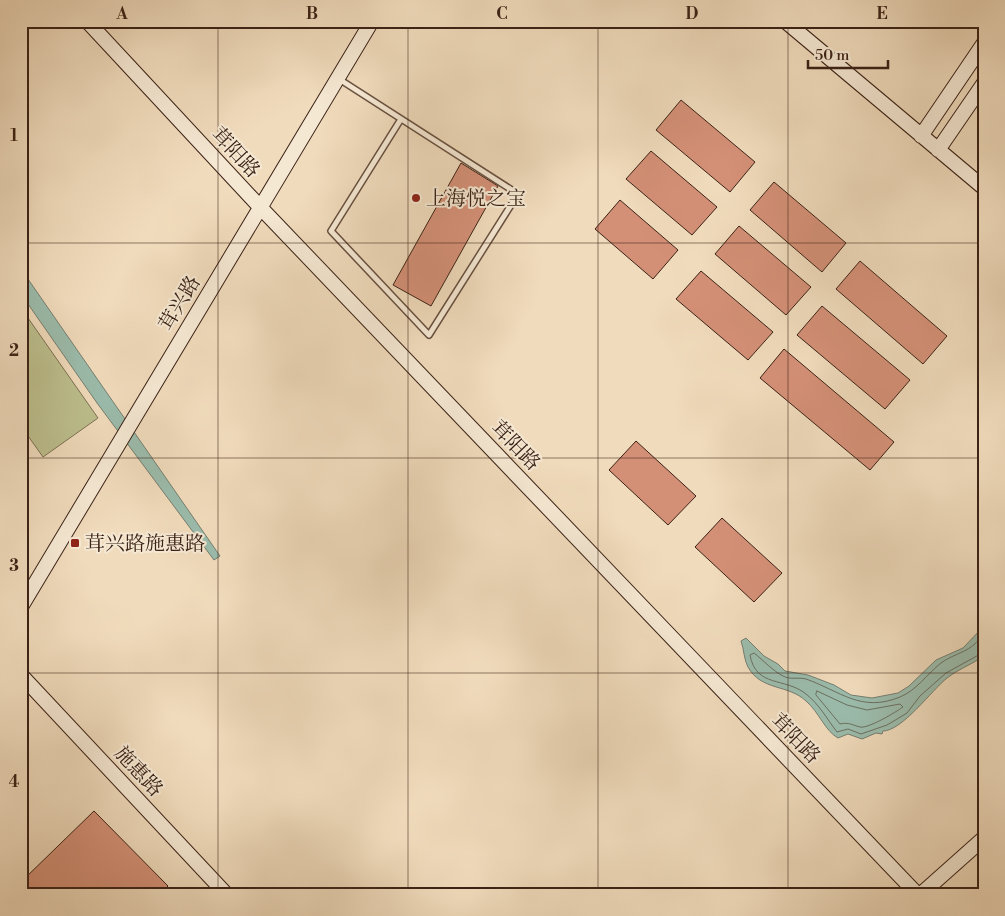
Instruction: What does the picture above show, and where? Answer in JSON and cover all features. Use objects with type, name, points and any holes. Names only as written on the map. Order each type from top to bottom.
[{"type":"street","name":"茸阳路","points":[[87,21],[260,207],[919,895]]},
{"type":"street","name":"茸兴路","points":[[21,606],[372,21]]},
{"type":"street","points":[[785,21],[984,188]]},
{"type":"street","points":[[921,136],[984,43]]},
{"type":"street","points":[[938,150],[984,83]]},
{"type":"street","name":"施惠路","points":[[21,675],[227,895]]},
{"type":"street","points":[[919,895],[984,838]]},
{"type":"lane","points":[[338,78],[518,194],[429,334],[331,230],[401,119]]},
{"type":"green space","points":[[21,308],[98,418],[43,457],[21,426]]},
{"type":"water","points":[[21,269],[220,556],[214,560],[97,403],[21,294]]},
{"type":"water","points":[[984,626],[984,655],[981,658],[947,678],[899,724],[883,731],[882,734],[876,733],[862,739],[848,734],[838,738],[829,731],[811,705],[806,701],[791,692],[767,684],[753,675],[748,667],[741,641],[746,638],[764,656],[778,664],[785,671],[808,675],[834,685],[851,695],[872,698],[898,693],[909,686],[936,660],[963,648]]},
{"type":"building","points":[[681,100],[755,162],[730,192],[656,130]]},
{"type":"building","points":[[651,151],[717,207],[692,235],[626,179]]},
{"type":"building","points":[[461,163],[498,186],[431,306],[393,285]]},
{"type":"building","points":[[774,182],[846,243],[822,272],[750,210]]},
{"type":"building","points":[[620,200],[678,250],[653,279],[595,229]]},
{"type":"building","points":[[739,226],[811,287],[786,315],[715,254]]},
{"type":"building","points":[[860,261],[947,336],[923,364],[836,289]]},
{"type":"building","points":[[701,271],[773,332],[748,360],[676,299]]},
{"type":"building","points":[[822,306],[910,380],[885,409],[797,335]]},
{"type":"building","points":[[784,349],[894,442],[870,470],[760,378]]},
{"type":"building","points":[[636,441],[696,496],[668,525],[609,470]]},
{"type":"building","points":[[722,518],[782,573],[754,602],[695,547]]},
{"type":"building","points":[[94,811],[168,886],[159,895],[21,895],[21,882]]},
{"type":"place","name":"上海悦之宝","points":[[416,198]]},
{"type":"place","name":"茸兴路施惠路","points":[[75,543]]}]
